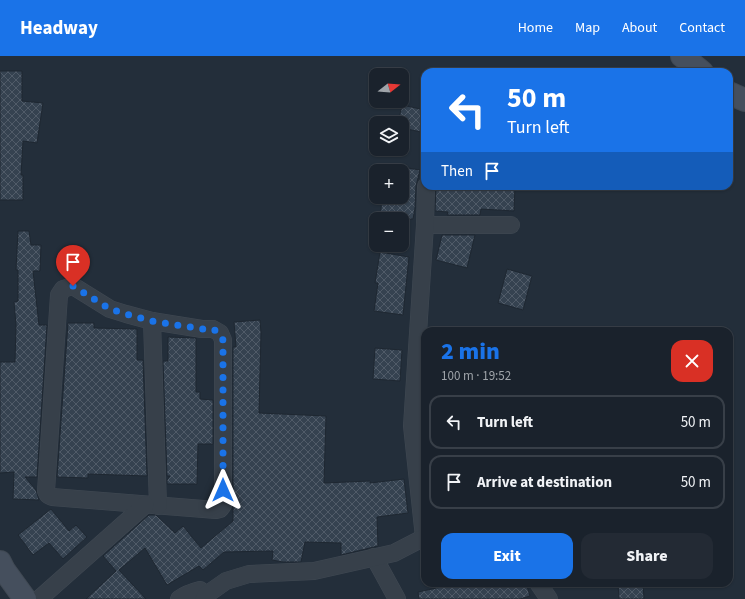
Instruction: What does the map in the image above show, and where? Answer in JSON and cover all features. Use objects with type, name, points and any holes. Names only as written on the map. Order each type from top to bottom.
[{"type":"street","points":[[682,56],[697,68]]},
{"type":"street","points":[[733,95],[745,100]]},
{"type":"street","points":[[422,327],[426,190]]},
{"type":"street","points":[[425,225],[511,225]]},
{"type":"street","points":[[73,286],[110,309],[152,321],[202,329],[213,329],[220,334],[223,340],[223,505],[220,509],[216,510],[52,497],[48,495],[46,491],[59,295],[63,289],[73,286]]},
{"type":"street","points":[[152,321],[152,505]]},
{"type":"street","points":[[421,346],[419,406],[412,426],[421,509]]},
{"type":"street","points":[[39,599],[152,505]]},
{"type":"street","points":[[179,599],[189,593],[200,590],[205,597],[226,581],[249,574],[314,571],[394,553],[421,539]]},
{"type":"street","points":[[374,557],[397,599]]},
{"type":"street","points":[[0,562],[4,570],[26,599]]},
{"type":"street","points":[[541,587],[550,599]]},
{"type":"building","points":[[0,71],[22,71],[22,101],[43,103],[37,143],[23,141],[21,175],[23,175],[23,200],[0,200]]},
{"type":"building","points":[[409,107],[421,109],[421,132],[409,129],[409,116],[400,116],[401,108],[409,108]]},
{"type":"building","points":[[409,168],[420,170],[416,186],[413,219],[409,219],[409,212],[381,212],[381,204],[409,204]]},
{"type":"building","points":[[436,190],[515,190],[514,211],[481,209],[480,215],[447,215],[448,212],[435,211]]},
{"type":"building","points":[[18,231],[29,231],[31,245],[41,245],[40,271],[33,271],[39,325],[47,325],[37,477],[25,477],[36,490],[39,500],[13,499],[14,472],[0,473],[0,362],[15,362],[16,325],[14,302],[18,301],[18,270],[16,270]]},
{"type":"building","points":[[442,235],[475,235],[467,268],[436,260]]},
{"type":"building","points":[[380,252],[409,257],[403,315],[374,311],[378,283],[375,283]]},
{"type":"building","points":[[507,269],[532,276],[523,310],[498,303]]},
{"type":"building","points":[[260,320],[259,413],[326,416],[324,483],[370,481],[370,483],[404,479],[408,513],[377,517],[378,546],[341,555],[341,543],[305,542],[301,562],[283,562],[272,560],[273,551],[224,552],[203,570],[199,566],[167,585],[145,548],[119,570],[146,599],[86,599],[116,571],[103,556],[149,515],[156,515],[175,533],[183,526],[201,548],[233,521],[233,347],[236,347],[234,322]]},
{"type":"building","points":[[68,323],[94,323],[94,328],[137,329],[137,360],[143,360],[147,476],[88,474],[88,478],[57,477]]},
{"type":"building","points":[[168,337],[196,338],[196,392],[200,392],[200,399],[213,400],[213,444],[198,444],[197,484],[167,484],[167,480],[170,476],[167,476],[163,361],[168,361]]},
{"type":"building","points":[[375,348],[402,350],[400,381],[373,379]]},
{"type":"building","points":[[51,509],[69,531],[76,525],[87,537],[63,559],[49,543],[33,555],[18,535]]},
{"type":"building","points":[[441,587],[527,587],[530,596],[520,599],[419,599],[418,592]]},
{"type":"building","points":[[618,587],[643,587],[644,599],[619,599]]},
{"type":"route","points":[[73,286],[110,309],[152,321],[202,329],[213,329],[220,334],[223,340],[223,490]]}]
